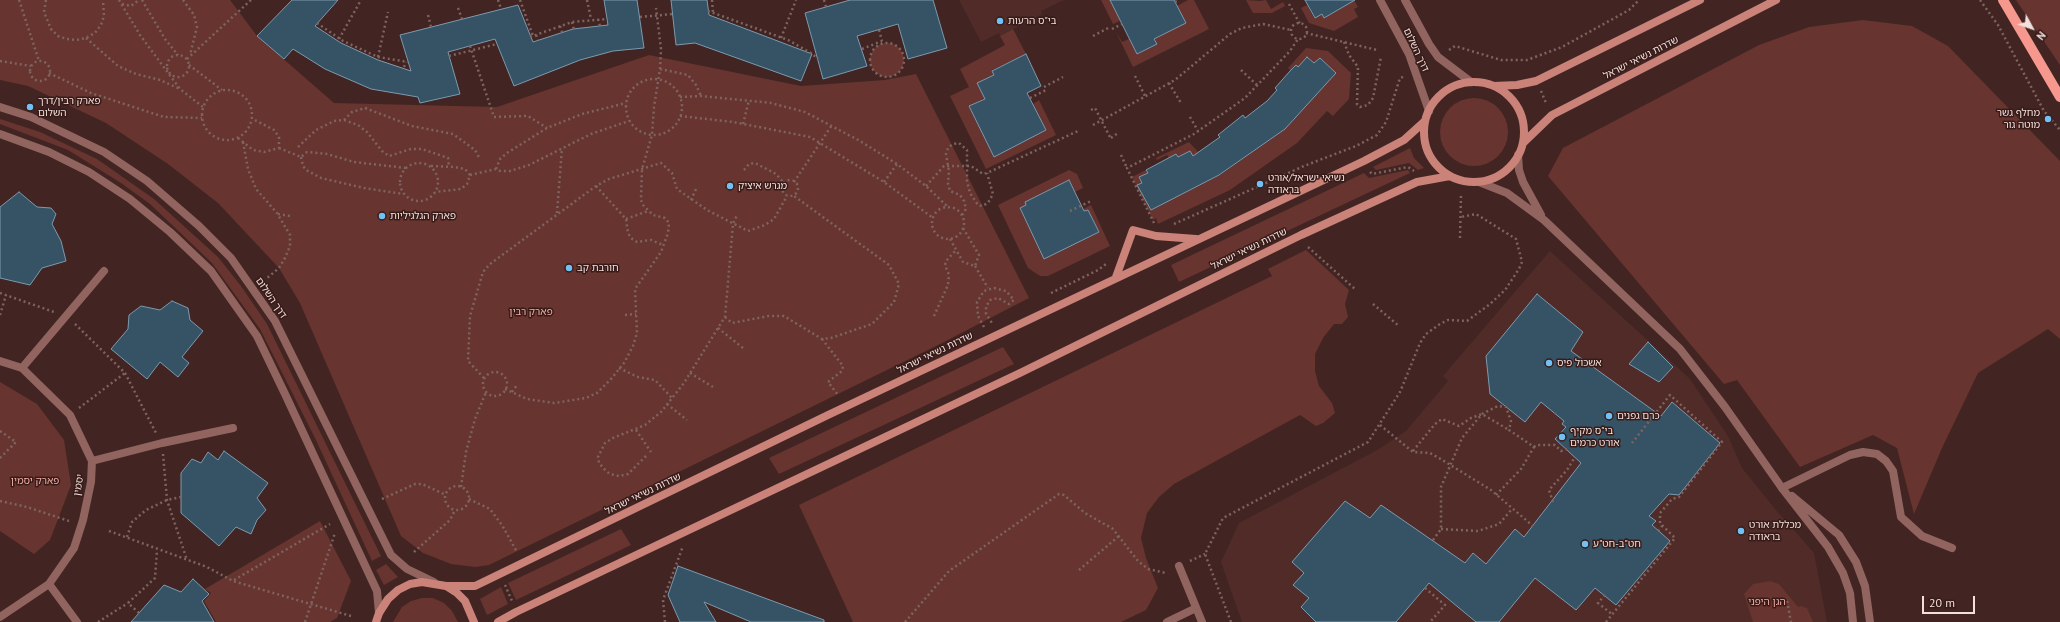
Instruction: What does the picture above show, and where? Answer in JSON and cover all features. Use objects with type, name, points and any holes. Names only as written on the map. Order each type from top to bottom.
[{"type":"main road","points":[[1494,86],[1506,94],[1519,110],[1524,130],[1523,143],[1518,155],[1508,168],[1500,175],[1479,182],[1468,182],[1450,176],[1438,168],[1427,150],[1424,139],[1425,121],[1428,112],[1440,95],[1451,87],[1471,82],[1494,86],[1517,85],[1536,80],[1700,0]]},
{"type":"main road","name":"שדרות נשיאי ישראל","points":[[1523,143],[1552,116],[1776,0]]},
{"type":"main road","points":[[1996,0],[2011,15]]},
{"type":"main road","points":[[2003,0],[2060,97]]},
{"type":"main road","name":"שדרות נשיאי ישראל","points":[[446,586],[475,586],[1116,278],[1371,158],[1404,140],[1425,121]]},
{"type":"main road","name":"שדרות נשיאי ישראל","points":[[498,622],[516,612],[1020,373],[1301,235],[1417,182],[1450,176]]},
{"type":"main road","points":[[1116,278],[1133,230],[1156,236],[1198,239]]},
{"type":"main road","points":[[376,619],[388,599],[398,590],[416,583],[434,582],[446,586],[457,593],[465,601],[474,622]]},
{"type":"street","name":"דרך השלום","points":[[1380,0],[1409,54],[1428,112]]},
{"type":"street","name":"דרך השלום","points":[[1405,0],[1429,44],[1438,57],[1471,82]]},
{"type":"street","name":"דרך השלום","points":[[0,107],[31,117],[104,152],[147,181],[199,226],[231,258],[275,321],[391,555],[407,569],[434,582]]},
{"type":"street","points":[[0,134],[22,141],[89,172],[130,199],[170,232],[212,272],[257,336],[285,394],[377,591],[376,619]]},
{"type":"street","points":[[1518,155],[1519,170],[1522,182],[1544,220]]},
{"type":"street","points":[[1479,182],[1507,193],[1544,220],[1680,349],[1725,407],[1782,488],[1828,547],[1843,572],[1850,593],[1854,622]]},
{"type":"street","points":[[22,368],[104,271]]},
{"type":"street","name":"יסמין","points":[[0,361],[22,368],[70,415],[92,461],[91,482],[83,520],[74,548],[49,584],[0,617]]},
{"type":"street","points":[[92,461],[162,443],[233,428]]},
{"type":"street","points":[[1782,488],[1850,455],[1863,452],[1877,454],[1886,461],[1893,471],[1901,517],[1922,536],[1952,548]]},
{"type":"street","points":[[1782,488],[1839,535],[1856,562],[1865,586],[1870,622]]},
{"type":"street","points":[[1178,566],[1202,622]]},
{"type":"street","points":[[49,584],[77,622]]},
{"type":"street","points":[[1167,622],[1196,608]]},
{"type":"path","points":[[19,0],[39,61]]},
{"type":"path","points":[[46,0],[44,12],[51,29],[67,39],[86,38],[95,33],[101,25],[104,16],[103,0]]},
{"type":"path","points":[[120,0],[128,6],[134,5],[139,0]]},
{"type":"path","points":[[120,0],[140,35],[170,74],[176,77],[183,77],[188,72],[189,66],[187,59]]},
{"type":"path","points":[[142,0],[165,39],[178,55],[187,59]]},
{"type":"path","points":[[183,0],[194,15],[197,27],[190,56]]},
{"type":"path","points":[[187,59],[251,0]]},
{"type":"path","points":[[339,39],[361,0]]},
{"type":"path","points":[[498,0],[501,9]]},
{"type":"path","points":[[520,0],[533,36],[538,40]]},
{"type":"path","points":[[587,0],[591,19]]},
{"type":"path","points":[[712,0],[713,13]]},
{"type":"path","points":[[781,38],[796,0]]},
{"type":"path","points":[[824,0],[826,7]]},
{"type":"path","points":[[1175,2],[1179,0]]},
{"type":"path","points":[[1447,52],[1455,46],[1501,60],[1527,60],[1562,47],[1629,10],[1639,0]]},
{"type":"path","points":[[1980,0],[1998,25],[2044,111],[2060,130]]},
{"type":"path","points":[[1127,168],[1198,131],[1245,98],[1290,51],[1298,39],[1303,38],[1306,33],[1306,28],[1300,24],[1289,4]]},
{"type":"path","points":[[458,8],[462,19]]},
{"type":"path","points":[[505,389],[527,399],[554,403],[586,398],[597,393],[620,368],[633,346],[637,333],[636,287],[655,263],[668,233],[669,223],[665,218],[654,216],[648,211],[642,204],[641,199],[642,169],[652,135],[654,107],[660,69],[661,50],[656,8]]},
{"type":"path","points":[[708,11],[723,19],[753,30],[788,40],[818,58]]},
{"type":"path","points":[[378,57],[388,12]]},
{"type":"path","points":[[640,17],[673,14]]},
{"type":"path","points":[[428,15],[431,27]]},
{"type":"path","points":[[533,36],[572,22],[591,19],[607,19]]},
{"type":"path","points":[[598,19],[600,26]]},
{"type":"path","points":[[572,22],[574,30]]},
{"type":"path","points":[[317,23],[320,27],[347,45],[384,60],[407,62],[404,67]]},
{"type":"path","points":[[1093,36],[1122,24]]},
{"type":"path","points":[[1093,125],[1169,83],[1194,66],[1230,34],[1242,28],[1263,24],[1291,30]]},
{"type":"path","points":[[1291,30],[1294,26],[1300,24]]},
{"type":"path","points":[[560,26],[562,32]]},
{"type":"path","points":[[879,30],[883,42]]},
{"type":"path","points":[[1291,30],[1293,36],[1298,39]]},
{"type":"path","points":[[1306,33],[1377,50]]},
{"type":"path","points":[[86,38],[118,66],[136,74],[160,80],[180,89],[203,107]]},
{"type":"path","points":[[786,44],[788,40]]},
{"type":"path","points":[[862,49],[883,42],[897,46],[904,59],[901,70],[892,77],[886,78],[876,74],[870,65],[870,59],[874,49],[883,42]]},
{"type":"path","points":[[1344,42],[1349,55],[1358,67],[1357,104],[1360,108],[1368,105],[1374,98],[1381,57]]},
{"type":"path","points":[[449,56],[497,44]]},
{"type":"path","points":[[470,46],[494,117],[528,116],[547,128]]},
{"type":"path","points":[[178,55],[170,58],[167,63],[167,69],[180,89]]},
{"type":"path","points":[[0,61],[31,66],[39,61]]},
{"type":"path","points":[[31,66],[30,75],[37,81],[44,80],[49,73],[47,64],[39,61]]},
{"type":"path","points":[[189,66],[222,90]]},
{"type":"path","points":[[660,69],[688,75],[696,85],[701,96]]},
{"type":"path","points":[[1241,70],[1257,85]]},
{"type":"path","points":[[49,73],[91,93],[164,117],[202,118]]},
{"type":"path","points":[[1169,227],[1304,166],[1356,146],[1377,135],[1386,122],[1400,78],[1408,74]]},
{"type":"path","points":[[1135,76],[1145,96]]},
{"type":"path","points":[[1044,86],[1063,77]]},
{"type":"path","points":[[649,80],[659,80],[670,85],[680,97],[682,103],[680,116],[672,128],[659,135],[652,135],[639,131],[629,121],[626,112],[626,103],[631,92],[639,84],[649,80]]},
{"type":"path","points":[[1169,83],[1181,103]]},
{"type":"path","points":[[1540,89],[1548,107]]},
{"type":"path","points":[[222,90],[236,90],[242,94],[251,105],[253,119],[248,130],[238,138],[230,140],[217,138],[206,129],[202,118],[203,107],[210,96],[222,90]]},
{"type":"path","points":[[1030,98],[1046,90]]},
{"type":"path","points":[[680,97],[701,96],[749,100],[771,103],[805,112],[832,126],[896,164],[926,186],[949,208]]},
{"type":"path","points":[[743,124],[749,100]]},
{"type":"path","points":[[496,169],[500,159],[507,153],[547,128],[582,114],[626,103]]},
{"type":"path","points":[[344,120],[352,112],[365,108],[412,126],[453,134],[475,150],[480,159]]},
{"type":"path","points":[[1091,110],[1095,108],[1111,138],[1118,134]]},
{"type":"path","points":[[680,116],[743,124],[810,137],[822,142],[884,182],[933,218]]},
{"type":"path","points":[[1190,117],[1198,131]]},
{"type":"path","points":[[253,119],[274,130],[279,137],[279,148]]},
{"type":"path","points":[[298,146],[316,130],[334,121],[344,120],[358,125],[367,132],[382,151],[389,156],[411,149],[422,149],[441,154],[448,158],[449,167]]},
{"type":"path","points":[[470,175],[496,169],[500,171],[510,171],[529,165],[591,134],[629,121]]},
{"type":"path","points":[[794,182],[832,126]]},
{"type":"path","points":[[926,186],[941,169],[948,166],[971,166],[983,174],[987,173],[1078,131]]},
{"type":"path","points":[[238,138],[252,150],[264,152],[279,148],[301,157]]},
{"type":"path","points":[[243,142],[248,169],[256,189],[278,213],[290,235],[290,246],[279,268],[266,279]]},
{"type":"path","points":[[962,215],[966,209],[966,204],[962,198],[949,189],[946,154],[948,148],[959,143],[967,150],[970,193],[978,205],[982,206],[988,203],[993,194],[987,173]]},
{"type":"path","points":[[557,214],[562,148]]},
{"type":"path","points":[[301,157],[307,152],[327,154],[354,162],[406,168],[416,163],[429,166],[465,169],[470,175]]},
{"type":"path","points":[[1121,155],[1155,224]]},
{"type":"path","points":[[301,157],[302,166],[306,170],[321,178],[358,187],[405,194]]},
{"type":"path","points":[[484,378],[468,361],[470,316],[483,272],[490,264],[596,186],[609,179],[663,163],[672,173],[677,189],[690,200],[748,231],[766,225],[779,213],[787,196]]},
{"type":"path","points":[[744,170],[749,164],[755,163],[776,174],[784,183]]},
{"type":"path","points":[[884,182],[896,164]]},
{"type":"path","points":[[429,166],[436,172],[438,178],[438,184],[434,192]]},
{"type":"path","points":[[1368,170],[1372,174],[1408,167],[1414,171]]},
{"type":"path","points":[[406,168],[400,184],[405,194],[410,198],[421,200],[434,192],[461,190],[468,184],[470,175]]},
{"type":"path","points":[[787,196],[782,190],[784,183],[788,180],[794,182],[798,190],[794,196]]},
{"type":"path","points":[[596,186],[626,219],[628,233],[631,238],[637,242],[651,240],[663,245]]},
{"type":"path","points":[[690,200],[696,189]]},
{"type":"path","points":[[1460,238],[1461,194]]},
{"type":"path","points":[[787,196],[794,196],[833,226],[887,263],[898,279],[899,289],[894,302],[876,322],[831,338],[822,339]]},
{"type":"path","points":[[1070,211],[1091,201]]},
{"type":"path","points":[[941,208],[957,210],[962,215],[964,223],[963,228],[957,237],[950,239],[942,238],[934,232],[933,218],[941,208]]},
{"type":"path","points":[[626,219],[648,211]]},
{"type":"path","points":[[278,213],[290,216]]},
{"type":"path","points":[[1190,561],[1205,554],[1223,518],[1368,442],[1400,392],[1420,342],[1426,334],[1448,320],[1458,322],[1470,319],[1490,304],[1505,290],[1522,262],[1516,239],[1476,214],[1461,217]]},
{"type":"path","points":[[646,456],[628,474],[619,476],[610,474],[599,463],[598,456],[605,443],[613,438],[636,430],[645,425],[661,412],[690,373],[718,328],[724,317],[733,224],[737,215]]},
{"type":"path","points":[[963,228],[979,255],[975,266]]},
{"type":"path","points":[[950,239],[963,262],[975,266],[988,288]]},
{"type":"path","points":[[1308,246],[1356,290]]},
{"type":"path","points":[[934,316],[948,284],[949,275],[944,265],[956,250]]},
{"type":"path","points":[[1051,293],[1098,270],[1111,260]]},
{"type":"path","points":[[984,327],[978,316],[978,302],[981,295],[988,288],[1006,291],[1014,300],[1010,304],[998,298],[990,300],[986,307],[986,314],[992,323]]},
{"type":"path","points":[[0,293],[67,316],[125,373],[162,443],[167,500],[187,560]]},
{"type":"path","points":[[0,315],[6,295]]},
{"type":"path","points":[[1373,304],[1399,326]]},
{"type":"path","points":[[625,315],[636,314]]},
{"type":"path","points":[[724,317],[732,323],[769,316],[784,316],[822,339],[843,366],[842,371],[828,382],[838,395]]},
{"type":"path","points":[[718,328],[743,348]]},
{"type":"path","points":[[620,368],[638,377],[655,380],[672,398]]},
{"type":"path","points":[[494,372],[502,374],[506,381],[505,389],[496,396],[486,392],[483,386],[484,378],[494,372]]},
{"type":"path","points":[[70,415],[125,373]]},
{"type":"path","points":[[690,373],[713,387]]},
{"type":"path","points":[[512,392],[517,385]]},
{"type":"path","points":[[461,487],[466,452],[475,419],[486,392]]},
{"type":"path","points":[[1606,622],[1676,538],[1660,523],[1660,513],[1672,499],[1679,497],[1722,442],[1670,395],[1632,443]]},
{"type":"path","points":[[667,404],[688,420]]},
{"type":"path","points":[[1413,452],[1435,424],[1442,419],[1459,426],[1471,418],[1498,406],[1506,407],[1511,421],[1509,430]]},
{"type":"path","points":[[1482,414],[1509,430],[1534,448]]},
{"type":"path","points":[[1433,540],[1441,530],[1441,487],[1462,438],[1482,414]]},
{"type":"path","points":[[1380,425],[1413,452],[1430,453],[1451,465],[1496,495],[1533,526]]},
{"type":"path","points":[[636,430],[651,452]]},
{"type":"path","points":[[0,431],[16,442],[0,458]]},
{"type":"path","points":[[1496,495],[1521,469],[1536,445],[1555,445],[1561,451],[1566,449]]},
{"type":"path","points":[[1553,502],[1549,490],[1567,470],[1575,457]]},
{"type":"path","points":[[382,499],[415,484],[422,484],[446,495]]},
{"type":"path","points":[[414,552],[450,520],[455,510],[466,506],[469,499],[468,492],[461,487],[453,487],[446,495],[447,505],[455,510]]},
{"type":"path","points":[[905,622],[949,571],[1059,494],[1064,495],[1085,513],[1113,529],[1138,561],[1148,569],[1166,573]]},
{"type":"path","points":[[127,537],[132,522],[146,510],[167,500],[182,497]]},
{"type":"path","points":[[469,499],[490,509],[502,525],[518,553]]},
{"type":"path","points":[[0,501],[27,507],[69,521]]},
{"type":"path","points":[[1441,530],[1478,531],[1499,524],[1512,509]]},
{"type":"path","points":[[233,581],[330,524]]},
{"type":"path","points":[[1658,531],[1662,526]]},
{"type":"path","points":[[109,531],[206,567],[233,581],[351,616]]},
{"type":"path","points":[[305,622],[335,533]]},
{"type":"path","points":[[1079,570],[1119,536]]},
{"type":"path","points":[[665,622],[663,600],[684,545]]},
{"type":"path","points":[[98,622],[128,603],[155,578],[157,550]]},
{"type":"path","points":[[1205,554],[1231,622]]},
{"type":"path","points":[[504,585],[512,602]]},
{"type":"path","points":[[1425,588],[1444,605],[1430,622]]},
{"type":"path","points":[[1605,596],[1598,603],[1612,614]]},
{"type":"path","points":[[1787,601],[1791,622]]},
{"type":"path","points":[[128,603],[139,613]]},
{"type":"shaded area","name":"בי\"ס הרעות","points":[[959,0],[1064,0],[1041,11],[1042,14],[1000,36],[999,33],[981,42]]},
{"type":"shaded area","name":"בי\"ס מקיף אורט כרמים","points":[[1550,251],[1690,379],[1728,436],[1742,468],[1776,510],[1814,553],[1827,622],[1242,622],[1221,562],[1239,523],[1379,449],[1406,431],[1448,381],[1443,376]]},
{"type":"green space","name":"פארק רבין","points":[[0,0],[230,0],[257,36],[334,103],[497,107],[649,55],[801,86],[885,80],[916,74],[1029,298],[938,345],[489,565],[475,567],[451,564],[423,553],[401,536],[300,303],[279,268],[218,203],[168,164],[106,123],[28,86],[0,80]]},
{"type":"green space","points":[[1101,0],[1110,0],[1120,21],[1113,24]]},
{"type":"green space","points":[[1188,0],[1194,0],[1209,29],[1133,67],[1116,32],[1122,42],[1129,39],[1137,54],[1157,44],[1155,39],[1185,23],[1177,6]]},
{"type":"green space","points":[[1246,0],[1266,0],[1271,9],[1283,2],[1285,6],[1272,13],[1253,13]]},
{"type":"green space","points":[[1354,0],[1358,7],[1354,9],[1358,17],[1334,31],[1309,23],[1301,8],[1307,5],[1314,18],[1322,14],[1324,18]]},
{"type":"green space","points":[[2016,0],[2060,0],[2060,65]]},
{"type":"green space","points":[[1863,20],[1912,26],[1948,46],[2060,161],[2060,339],[2048,329],[1978,373],[1942,448],[1914,514],[1897,448],[1873,435],[1800,467],[1737,380],[1724,384],[1548,176],[1563,148],[1759,45],[1809,27]]},
{"type":"green space","points":[[1013,29],[1026,54],[992,70],[994,75],[977,83],[985,98],[969,106],[994,157],[1046,130],[1033,104],[1039,100],[1056,135],[986,169],[950,96],[969,87],[960,69],[1005,45],[1000,36]]},
{"type":"green space","points":[[890,43],[899,48],[903,53],[903,67],[899,72],[894,76],[884,77],[880,76],[871,67],[870,57],[871,53],[880,44]]},
{"type":"green space","points":[[1306,48],[1328,51],[1351,73],[1349,99],[1333,116],[1327,111],[1297,143],[1230,190],[1158,224],[1156,218],[1153,220],[1132,177],[1146,170],[1148,173],[1139,177],[1142,183],[1138,185],[1151,210],[1220,175],[1284,130],[1336,73],[1320,58],[1314,63],[1308,57],[1298,67],[1296,65],[1291,71],[1288,68]]},
{"type":"green space","points":[[1474,98],[1487,101],[1498,108],[1505,119],[1508,132],[1505,145],[1498,156],[1487,163],[1474,166],[1461,163],[1450,156],[1443,145],[1440,132],[1443,119],[1450,108],[1461,101]]},
{"type":"green space","points":[[0,119],[40,132],[97,159],[154,199],[218,257],[241,286],[267,324],[381,556],[372,561],[315,438],[260,329],[212,263],[150,204],[121,183],[68,150],[0,124]]},
{"type":"green space","points":[[1189,142],[1199,153],[1193,156],[1190,151],[1178,157],[1176,154],[1169,158],[1167,155],[1157,160],[1156,158]]},
{"type":"green space","points":[[1410,148],[1414,158],[1424,168],[1418,170],[1409,163],[1376,170],[1373,167]]},
{"type":"green space","points":[[1069,170],[1077,174],[1083,188],[1075,192],[1069,180],[1025,202],[1026,205],[1020,209],[1044,258],[1099,232],[1088,210],[1084,211],[1083,209],[1091,205],[1110,246],[1048,276],[1040,276],[1028,268],[998,205]]},
{"type":"green space","points":[[1408,170],[1410,173],[1179,282],[1171,265],[1364,173],[1369,178]]},
{"type":"green space","points":[[1306,250],[1349,290],[1345,304],[1348,317],[1342,324],[1334,324],[1323,338],[1315,354],[1315,371],[1319,386],[1332,403],[1335,413],[1323,423],[1316,426],[1300,415],[1174,484],[1159,497],[1147,513],[1141,538],[1146,558],[1158,588],[1146,610],[1121,622],[853,622],[799,505],[1272,276],[1268,269]]},
{"type":"green space","points":[[1003,347],[1014,364],[779,474],[769,458]]},
{"type":"green space","name":"פארק יסמין","points":[[0,382],[37,404],[64,440],[71,485],[50,540],[34,554],[0,531]]},
{"type":"green space","points":[[320,521],[351,581],[337,618],[330,622],[216,622],[204,601],[211,593],[205,589]]},
{"type":"green space","points":[[621,529],[631,545],[516,600],[508,583]]},
{"type":"green space","points":[[386,564],[398,577],[384,585],[376,570]]},
{"type":"green space","name":"הגן היפני","points":[[1770,581],[1779,584],[1798,607],[1801,606],[1807,608],[1813,622],[1753,622],[1744,594],[1753,584]]},
{"type":"green space","points":[[501,587],[508,604],[487,615],[480,599]]},
{"type":"green space","points":[[422,598],[433,598],[444,603],[452,611],[458,622],[393,622],[402,607],[411,601]]},
{"type":"building","points":[[292,0],[338,0],[315,26],[341,43],[378,60],[411,71],[400,35],[518,5],[533,42],[573,29],[608,25],[604,0],[637,0],[644,48],[613,51],[580,60],[514,86],[495,39],[448,52],[460,94],[420,103],[418,97],[371,89],[325,69],[293,49],[284,59],[257,36]]},
{"type":"building","points":[[671,0],[707,0],[709,15],[812,54],[801,81],[695,43],[676,45]]},
{"type":"building","points":[[850,0],[933,0],[947,48],[908,59],[898,24],[857,36],[867,66],[823,79],[805,13]]},
{"type":"building","points":[[1110,0],[1174,0],[1186,23],[1154,39],[1157,44],[1137,54]]},
{"type":"building","points":[[1305,0],[1355,0],[1324,18],[1322,14],[1315,18]]},
{"type":"building","points":[[1026,54],[1041,86],[1027,93],[1046,130],[994,157],[969,106],[985,99],[977,83],[994,75],[992,71]]},
{"type":"building","points":[[1307,57],[1314,63],[1320,58],[1336,73],[1285,129],[1219,175],[1151,210],[1137,185],[1142,183],[1139,177],[1148,173],[1146,170],[1176,154],[1178,157],[1190,151],[1193,156],[1220,137],[1218,135],[1243,115],[1245,118],[1267,101],[1277,90],[1275,88],[1290,71],[1296,65],[1298,67]]},
{"type":"building","points":[[1069,180],[1084,211],[1088,210],[1099,232],[1044,259],[1020,208],[1026,205],[1025,202]]},
{"type":"building","points":[[19,192],[37,207],[51,208],[56,214],[52,224],[61,241],[66,261],[42,268],[30,285],[0,278],[0,207]]},
{"type":"building","name":"חט\"ב-חט\"ע","points":[[1537,294],[1583,332],[1571,351],[1661,416],[1672,402],[1720,443],[1679,495],[1669,494],[1649,516],[1656,521],[1652,525],[1670,541],[1616,605],[1595,588],[1576,610],[1535,578],[1499,622],[1476,622],[1429,583],[1396,622],[1316,622],[1301,607],[1309,598],[1293,585],[1304,573],[1292,562],[1345,501],[1370,518],[1381,505],[1465,563],[1473,553],[1486,564],[1515,529],[1524,537],[1581,463],[1555,439],[1566,427],[1562,424],[1564,421],[1541,402],[1525,422],[1490,394],[1486,356]]},
{"type":"building","points":[[172,301],[188,308],[190,320],[203,331],[182,357],[189,363],[178,377],[160,362],[147,379],[111,349],[128,329],[129,315],[141,306],[160,310]]},
{"type":"building","points":[[1648,342],[1673,367],[1659,382],[1629,364]]},
{"type":"building","points":[[224,451],[268,483],[257,498],[266,510],[257,520],[251,534],[236,527],[219,546],[181,513],[181,473],[192,459],[201,463],[208,452],[218,460]]},
{"type":"building","points":[[678,566],[824,620],[824,622],[751,622],[704,602],[716,622],[680,622],[668,595]]},
{"type":"building","points":[[193,579],[209,594],[202,601],[214,622],[131,622],[164,585],[181,592]]},
{"type":"place","name":"בי\"ס הרעות","points":[[1000,21]]},
{"type":"place","name":"פארק רבין/דרך השלום","points":[[30,107]]},
{"type":"place","name":"מחלף גשר מוטה גור","points":[[2048,119]]},
{"type":"place","name":"נשיאי ישראל/אורט בראודה","points":[[1260,184]]},
{"type":"place","name":"מגרש איציק","points":[[730,186]]},
{"type":"place","name":"פארק הגלגיליות","points":[[382,216]]},
{"type":"place","name":"חורבת קב","points":[[569,268]]},
{"type":"place","name":"אשכול פיס","points":[[1549,363]]},
{"type":"place","name":"כרם גפנים","points":[[1609,416]]},
{"type":"place","name":"בי\"ס מקיף אורט כרמים","points":[[1562,437]]},
{"type":"place","name":"מכללת אורט בראודה","points":[[1741,531]]},
{"type":"place","name":"חט\"ב-חט\"ע","points":[[1585,544]]}]
